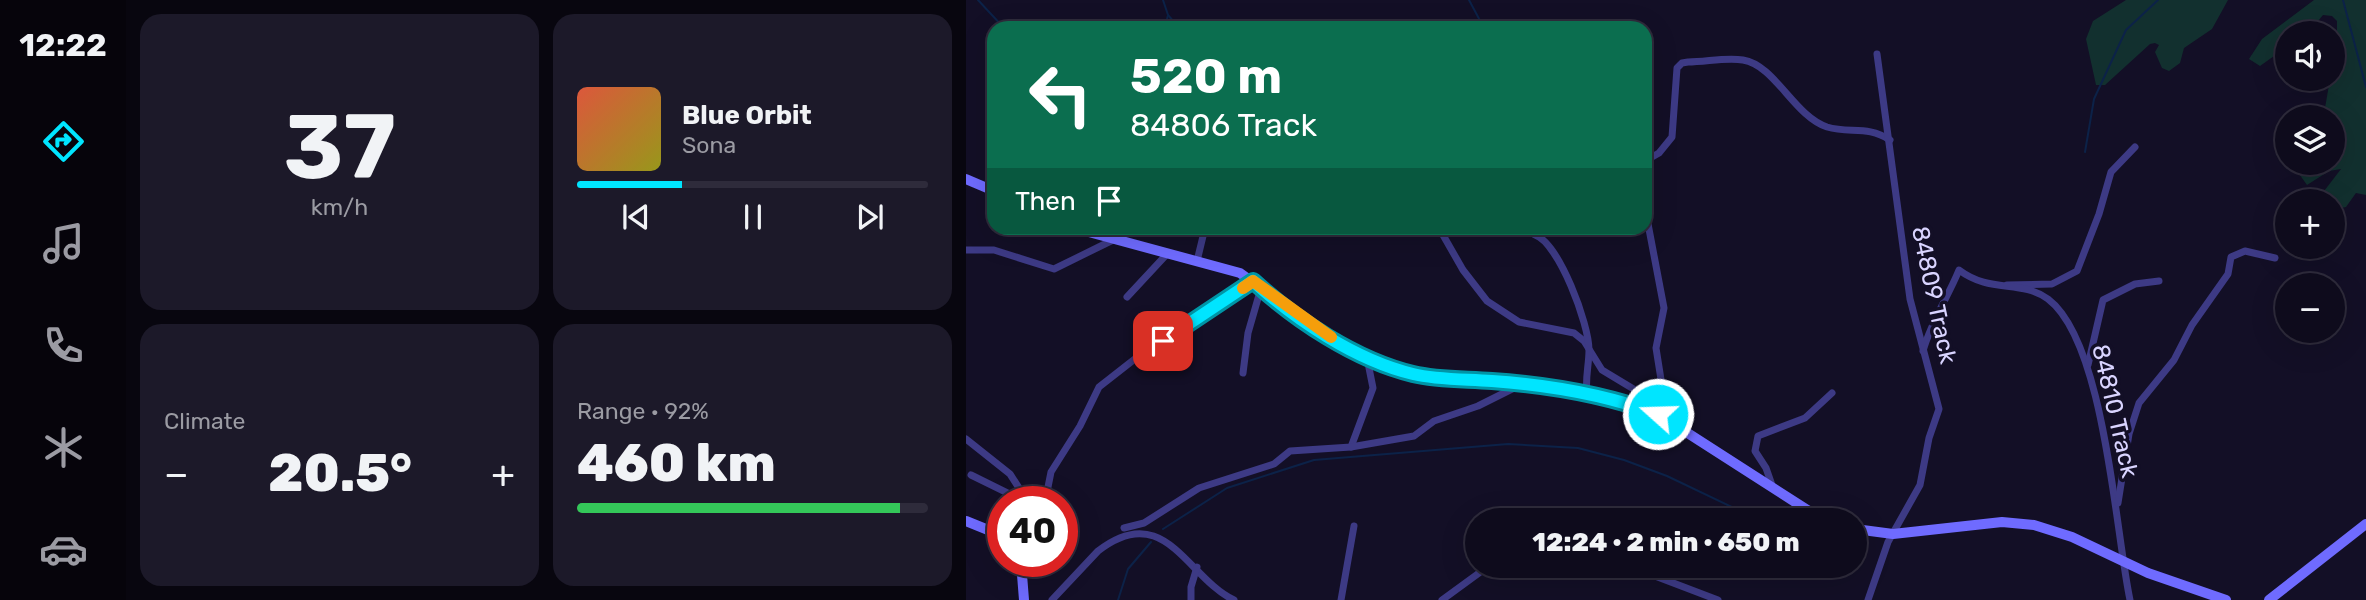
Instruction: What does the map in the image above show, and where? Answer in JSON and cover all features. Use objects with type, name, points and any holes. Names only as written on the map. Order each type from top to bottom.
[{"type":"street","name":"84809 Track","points":[[1868,600],[1893,534],[1920,485],[1929,438],[1939,409],[1923,351],[1904,262],[1877,54]]},
{"type":"street","points":[[1652,157],[1659,153],[1672,137],[1676,68],[1688,62],[1743,60],[1754,63],[1791,101],[1822,125],[1865,129],[1890,140]]},
{"type":"street","points":[[2003,286],[2013,283],[2052,284],[2077,271],[2099,214],[2111,172],[2135,147]]},
{"type":"street","points":[[966,180],[987,188]]},
{"type":"street","points":[[1097,235],[1166,255],[1219,266],[1257,284],[1317,329],[1367,358],[1412,374],[1522,384],[1609,396],[1659,410]]},
{"type":"street","points":[[1197,261],[1203,235]]},
{"type":"street","points":[[1443,235],[1478,291],[1497,309],[1519,321],[1574,333],[1589,349],[1602,370],[1804,508]]},
{"type":"street","points":[[1535,235],[1547,241],[1565,273],[1581,314],[1589,349],[1587,393]]},
{"type":"street","points":[[1650,235],[1664,308],[1656,348],[1663,392],[1659,410]]},
{"type":"street","points":[[966,250],[994,250],[1054,269],[1113,240]]},
{"type":"street","points":[[2117,507],[2129,434],[2138,403],[2174,360],[2197,316],[2228,274],[2231,257],[2245,251],[2275,258]]},
{"type":"street","points":[[1127,297],[1166,255]]},
{"type":"street","name":"84810 Track","points":[[1923,351],[1928,334],[1945,304],[1959,270],[1977,282],[2028,289],[2046,298],[2059,309],[2078,337],[2087,366],[2117,507],[2130,600]]},
{"type":"street","points":[[2087,366],[2103,300],[2135,284],[2159,281]]},
{"type":"street","points":[[1242,373],[1257,284]]},
{"type":"street","points":[[1048,486],[1051,472],[1075,435],[1099,387],[1144,351],[1257,284]]},
{"type":"street","points":[[1351,447],[1373,388],[1367,358]]},
{"type":"street","points":[[1124,528],[1144,523],[1199,488],[1274,464],[1290,451],[1351,447],[1414,436],[1434,421],[1478,406],[1522,384]]},
{"type":"street","points":[[1773,489],[1771,478],[1754,447],[1758,436],[1805,418],[1832,393]]},
{"type":"street","points":[[966,439],[1010,474],[1017,486]]},
{"type":"street","points":[[971,475],[994,486]]},
{"type":"street","points":[[966,521],[987,530]]},
{"type":"street","points":[[1867,531],[1893,534],[2002,522],[2024,524],[2072,537],[2148,573],[2226,600]]},
{"type":"street","points":[[2269,600],[2366,524]]},
{"type":"street","points":[[1341,600],[1354,526]]},
{"type":"street","points":[[1052,600],[1106,545],[1135,535],[1168,542],[1197,567],[1217,591],[1234,600]]},
{"type":"street","points":[[1191,600],[1191,587],[1197,567]]},
{"type":"street","points":[[1022,577],[1024,600]]},
{"type":"street","points":[[1441,600],[1472,578]]},
{"type":"street","points":[[1660,578],[1718,600]]},
{"type":"green space","points":[[2126,0],[2228,0],[2212,29],[2184,48],[2180,63],[2169,71],[2162,68],[2155,52],[2159,45],[2155,43],[2150,44],[2105,85],[2096,85],[2086,39],[2093,21]]},
{"type":"green space","points":[[2314,0],[2366,0],[2366,195],[2356,193],[2346,207],[2345,189],[2326,189],[2336,175],[2345,175],[2345,105],[2326,105],[2328,91],[2345,91],[2345,21],[2337,21],[2332,16],[2323,15],[2318,21],[2286,21]]},
{"type":"green space","points":[[2275,29],[2275,57],[2260,66],[2249,59],[2262,39]]},
{"type":"green space","points":[[2300,175],[2323,175],[2307,185]]},
{"type":"waterway","points":[[978,0],[998,21]]},
{"type":"waterway","points":[[1163,0],[1168,15],[1167,21]]},
{"type":"waterway","points":[[1469,0],[1480,21]]},
{"type":"waterway","points":[[2085,152],[2094,99],[2126,30],[2158,0]]},
{"type":"waterway","points":[[2343,0],[2366,87]]},
{"type":"waterway","points":[[1168,15],[1173,21]]},
{"type":"waterway","points":[[1163,529],[1227,488],[1314,460],[1508,444],[1578,448],[1624,460],[1667,476],[1734,508]]},
{"type":"waterway","points":[[1118,600],[1128,569],[1151,542]]},
{"type":"slow traffic","points":[[1243,288],[1253,281],[1291,311],[1331,337]]},
{"type":"route","points":[[1163,341],[1206,315],[1253,281],[1317,329],[1367,358],[1412,374],[1511,382],[1609,396],[1658,414]]}]
